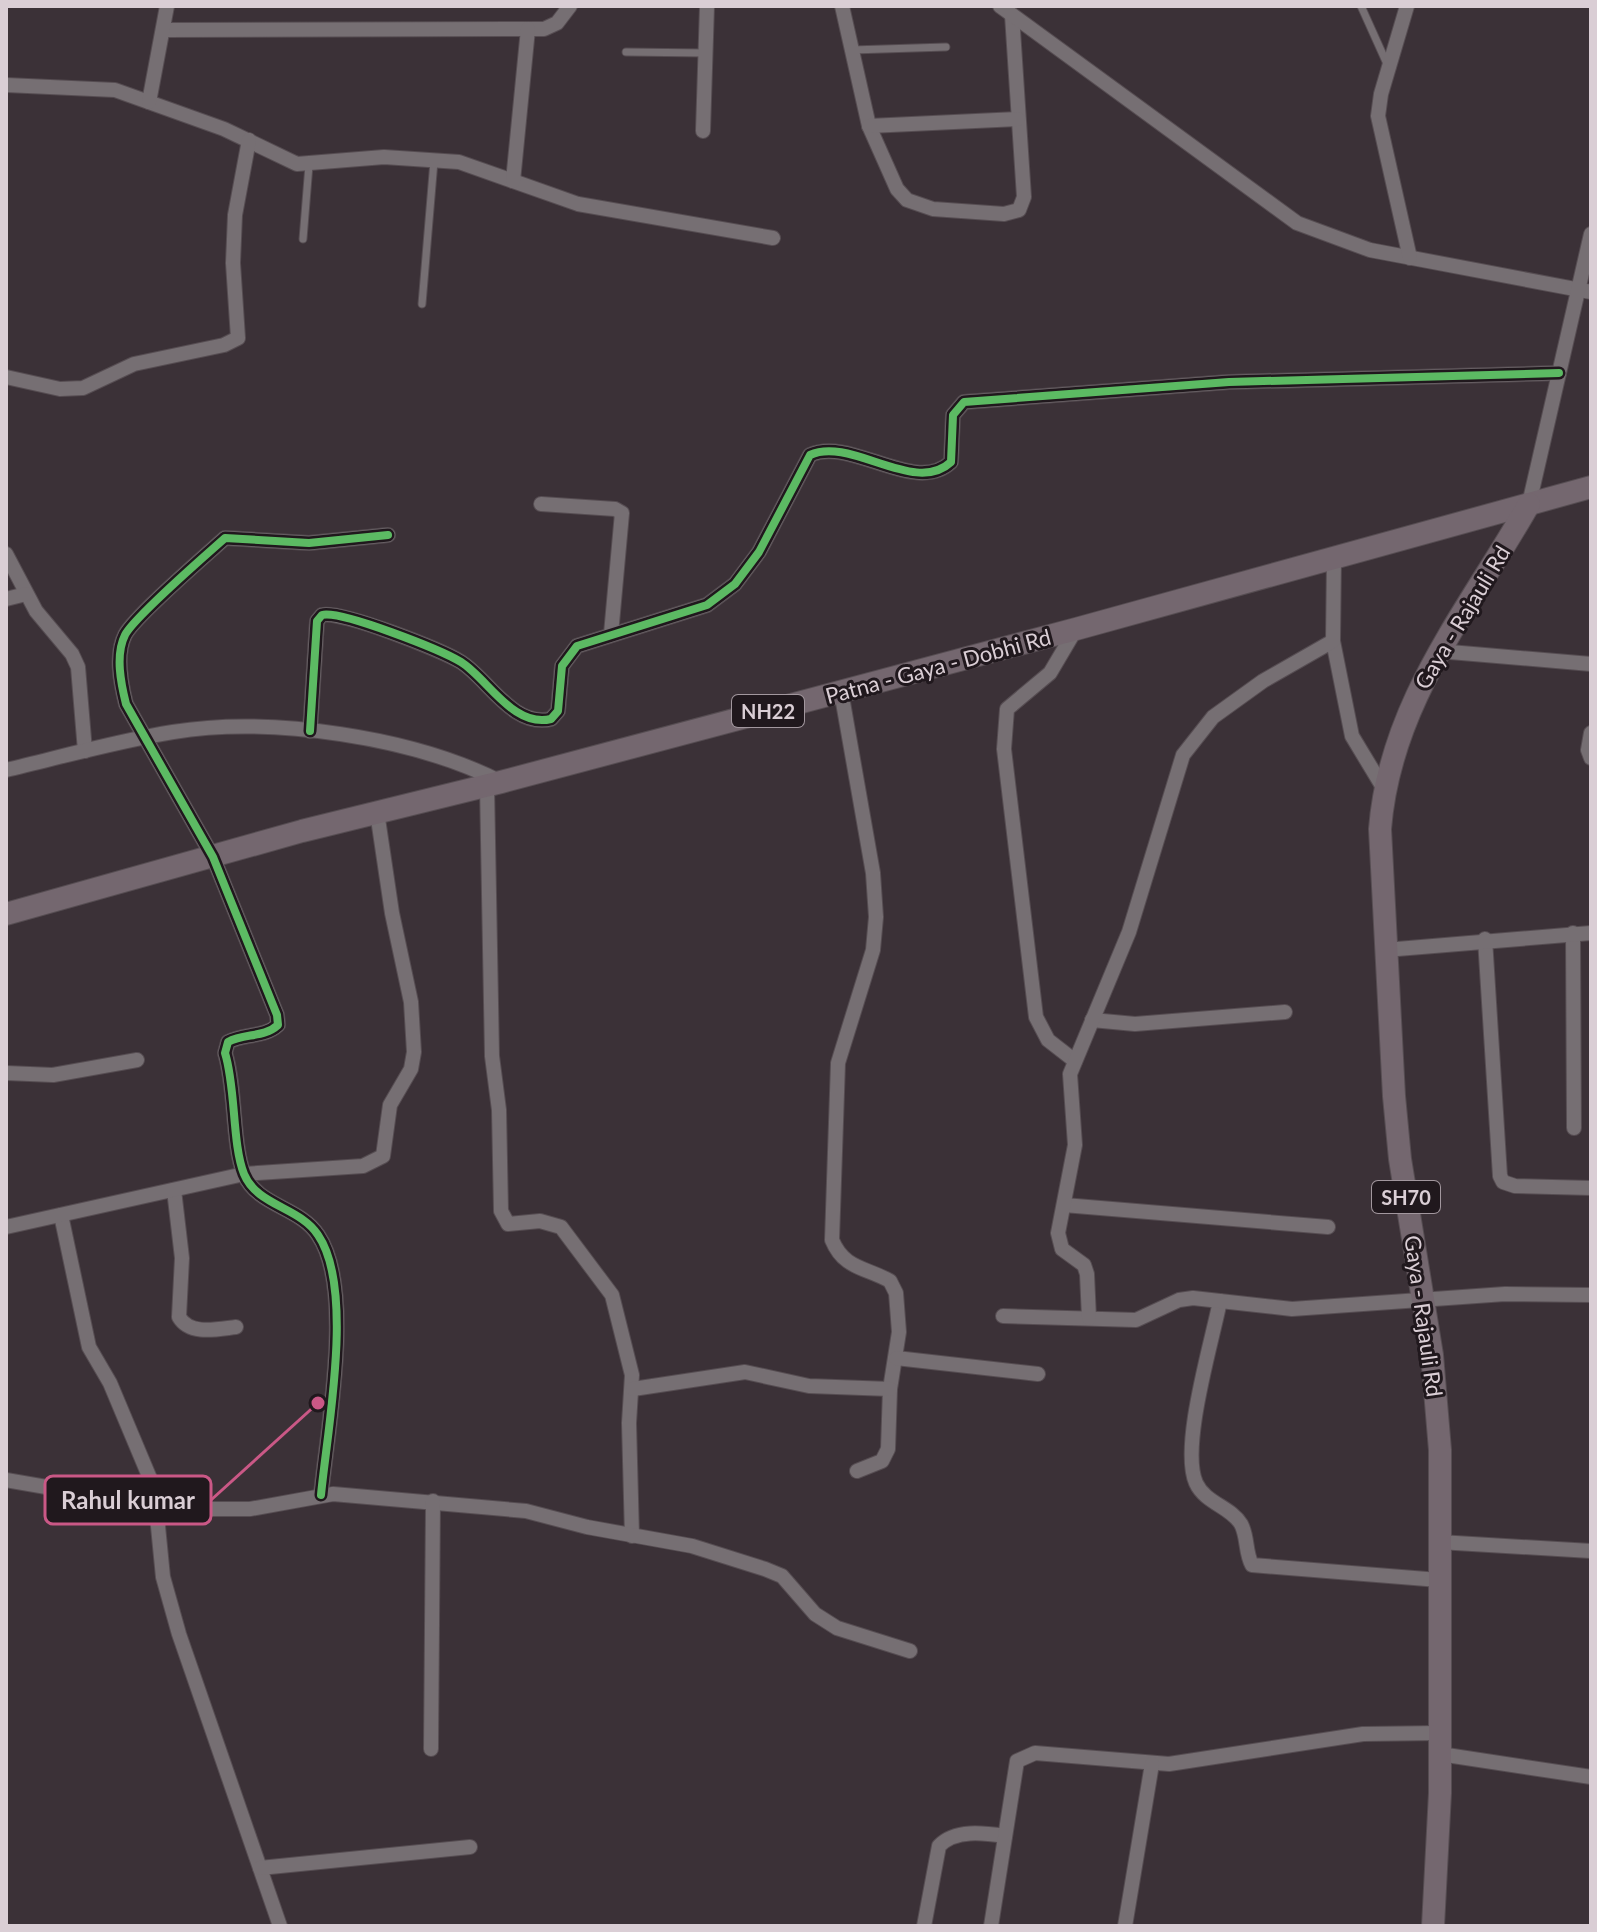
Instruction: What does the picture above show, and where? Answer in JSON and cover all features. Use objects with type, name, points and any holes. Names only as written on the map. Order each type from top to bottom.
[{"type":"main road","name":"Patna - Gaya - Dobhi Rd","points":[[6,914],[377,812],[494,784],[1076,629],[1591,487]]},
{"type":"main road","name":"Gaya - Rajauli Rd","points":[[1433,1926],[1440,1743],[1437,1400],[1400,1159],[1380,869],[1384,789],[1407,713],[1438,651],[1529,504]]},
{"type":"street","points":[[149,102],[167,6]]},
{"type":"street","points":[[163,30],[528,29],[551,27],[570,6]]},
{"type":"street","points":[[703,131],[707,6]]},
{"type":"street","points":[[842,6],[869,126],[887,173],[907,200],[933,209],[1004,214],[1014,212],[1023,203],[1006,10]]},
{"type":"street","points":[[1407,6],[1378,116],[1410,258]]},
{"type":"street","points":[[1006,10],[1235,181],[1297,223],[1370,250],[1585,291]]},
{"type":"street","points":[[513,181],[528,29]]},
{"type":"street","points":[[6,85],[102,88],[149,102],[249,140],[288,162],[309,165],[384,157],[459,162],[578,204],[773,238]]},
{"type":"street","points":[[869,126],[1018,119]]},
{"type":"street","points":[[6,377],[60,389],[83,388],[134,364],[224,345],[238,338],[233,289],[235,215],[249,140]]},
{"type":"street","points":[[1529,504],[1559,373],[1585,291],[1591,234]]},
{"type":"street","points":[[310,731],[317,621],[322,615],[342,616],[444,653],[472,670],[513,709],[544,720],[558,711],[562,666],[570,650],[611,634],[693,611],[724,595],[746,572],[810,455],[829,450],[912,471],[948,466],[953,415],[964,402],[1229,382],[1559,373]]},
{"type":"street","points":[[541,504],[615,509],[622,513],[611,634]]},
{"type":"street","points":[[321,1495],[337,1334],[330,1262],[316,1231],[298,1214],[261,1195],[244,1174],[225,1053],[228,1042],[236,1038],[272,1030],[278,1025],[277,1015],[213,857],[144,739],[126,704],[121,685],[125,634],[225,538],[309,543],[388,535]]},
{"type":"street","points":[[6,554],[26,594],[78,667],[85,751]]},
{"type":"street","points":[[1334,558],[1333,641],[1352,736],[1384,789]]},
{"type":"street","points":[[6,599],[26,594]]},
{"type":"street","points":[[1075,1061],[1048,1040],[1036,1017],[1004,749],[1007,709],[1050,673],[1076,629]]},
{"type":"street","points":[[1089,1318],[1084,1265],[1066,1253],[1059,1241],[1075,1145],[1069,1089],[1075,1061],[1129,932],[1183,755],[1213,717],[1263,681],[1333,641]]},
{"type":"street","points":[[1438,651],[1591,664]]},
{"type":"street","points":[[841,691],[873,873],[876,917],[873,950],[838,1063],[832,1240],[838,1255],[848,1264],[890,1281],[899,1314],[890,1389],[888,1449],[882,1461],[857,1471]]},
{"type":"street","points":[[6,770],[85,751],[200,730],[310,731],[337,733],[470,767],[494,784],[492,1056],[499,1110],[501,1211],[508,1224],[553,1222],[569,1234],[612,1295],[630,1360],[633,1389],[629,1423],[632,1536]]},
{"type":"street","points":[[1591,733],[1588,750],[1591,758]]},
{"type":"street","points":[[6,1227],[244,1174],[375,1163],[386,1149],[390,1105],[411,1069],[414,1052],[411,1002],[392,913],[377,812]]},
{"type":"street","points":[[1573,933],[1574,1128]]},
{"type":"street","points":[[1385,950],[1485,939],[1591,933]]},
{"type":"street","points":[[1485,939],[1500,1176],[1503,1182],[1515,1186],[1591,1188]]},
{"type":"street","points":[[1092,1020],[1135,1024],[1285,1012]]},
{"type":"street","points":[[6,1073],[53,1075],[137,1060]]},
{"type":"street","points":[[174,1190],[182,1258],[179,1317],[182,1323],[196,1330],[236,1327]]},
{"type":"street","points":[[1064,1205],[1328,1227]]},
{"type":"street","points":[[61,1215],[89,1347],[110,1383],[159,1507],[163,1577],[176,1624],[280,1926]]},
{"type":"street","points":[[1003,1316],[1136,1320],[1179,1300],[1292,1309],[1505,1294],[1591,1295]]},
{"type":"street","points":[[1220,1301],[1193,1429],[1193,1469],[1196,1483],[1210,1500],[1240,1522],[1252,1565],[1439,1580]]},
{"type":"street","points":[[896,1358],[1038,1374]]},
{"type":"street","points":[[633,1389],[745,1372],[809,1386],[890,1389]]},
{"type":"street","points":[[6,1480],[159,1507],[250,1509],[321,1495],[433,1501],[526,1511],[632,1536],[692,1546],[765,1569],[782,1576],[815,1614],[837,1628],[910,1651]]},
{"type":"street","points":[[431,1749],[433,1501]]},
{"type":"street","points":[[1439,1542],[1591,1551]]},
{"type":"street","points":[[991,1926],[1017,1761],[1022,1756],[1056,1754],[1152,1764],[1208,1760],[1363,1734],[1440,1743],[1591,1777]]},
{"type":"street","points":[[1125,1926],[1152,1764]]},
{"type":"street","points":[[924,1926],[939,1846],[955,1836],[984,1833],[1005,1836]]},
{"type":"street","points":[[260,1868],[470,1847]]},
{"type":"lane","points":[[1361,6],[1389,69]]},
{"type":"lane","points":[[850,50],[946,47]]},
{"type":"lane","points":[[626,52],[706,53]]},
{"type":"lane","points":[[422,304],[434,159]]},
{"type":"lane","points":[[303,239],[309,165]]},
{"type":"cycle path","points":[[310,731],[317,621],[322,615],[369,625],[450,656],[471,670],[513,709],[537,720],[551,719],[558,711],[562,666],[577,646],[707,605],[735,584],[759,552],[810,455],[826,451],[844,453],[901,470],[920,473],[936,471],[951,462],[953,415],[964,402],[1229,382],[1559,373]]},
{"type":"cycle path","points":[[321,1495],[336,1361],[335,1289],[329,1259],[318,1235],[310,1226],[259,1193],[244,1174],[225,1053],[228,1042],[260,1034],[278,1025],[277,1015],[213,857],[126,704],[120,660],[122,643],[131,626],[225,538],[309,543],[388,535]]},
{"type":"place","name":"Rahul kumar","points":[[318,1403]]}]
